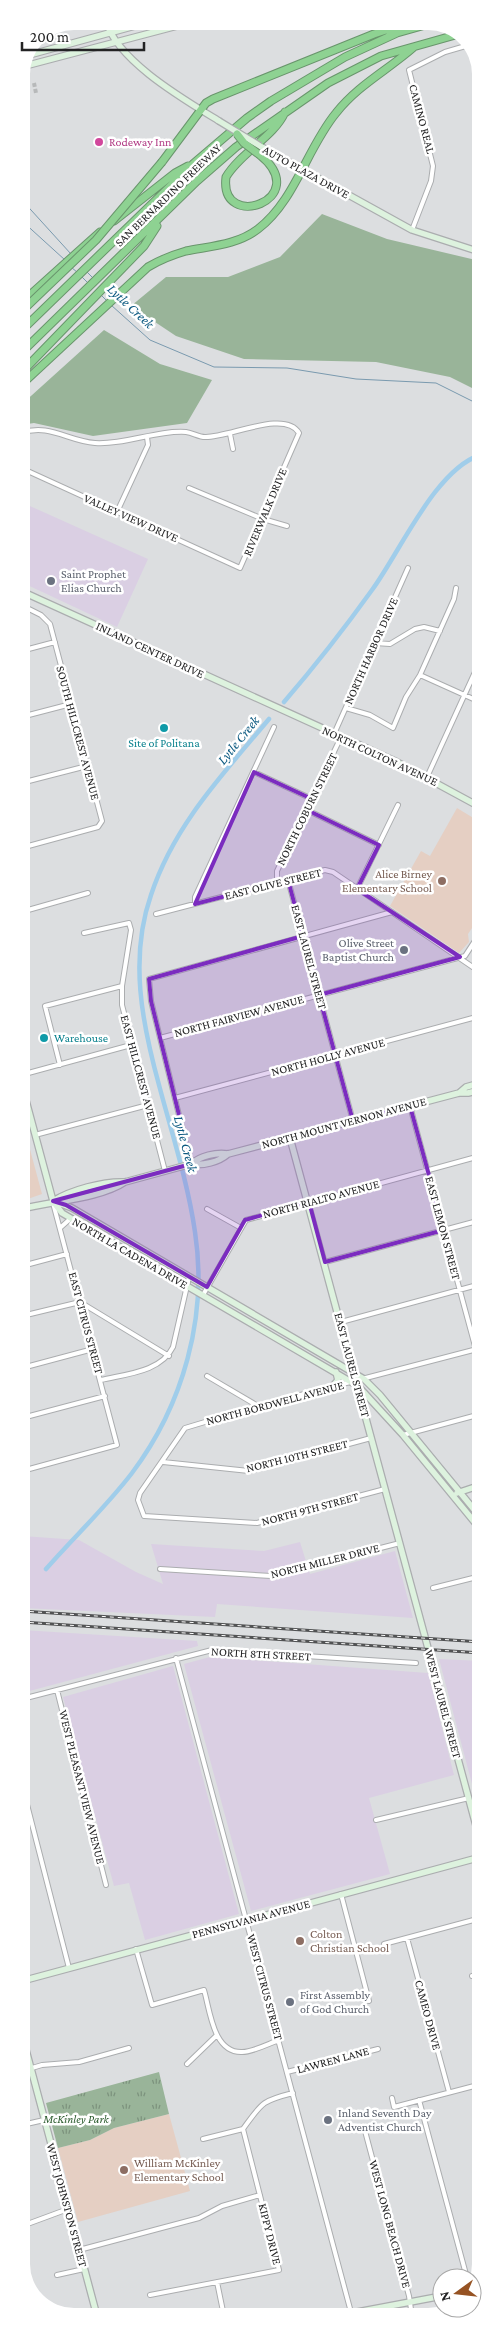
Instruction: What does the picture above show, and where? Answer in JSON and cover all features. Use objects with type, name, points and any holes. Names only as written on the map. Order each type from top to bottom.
[{"type":"highway","points":[[30,301],[102,234],[162,162],[201,110],[212,99],[374,34],[386,30],[397,33]]},
{"type":"highway","name":"SAN BERNARDINO FREEWAY","points":[[30,321],[193,164],[229,132],[271,101],[326,66],[397,33],[408,30]]},
{"type":"highway","name":"SAN BERNARDINO FREEWAY","points":[[30,344],[236,147],[285,111],[328,83],[381,56],[417,44],[450,36]]},
{"type":"highway","points":[[30,377],[120,291],[137,276],[161,260],[185,252],[232,242],[257,230],[278,208],[334,115],[370,78],[400,60],[417,44]]},
{"type":"highway","points":[[237,134],[244,144],[260,155],[273,168],[277,185],[274,194],[263,204],[245,207],[233,200],[227,193],[226,177],[238,160],[280,123],[285,111]]},
{"type":"highway","points":[[30,300],[80,248],[175,173],[193,164]]},
{"type":"highway","points":[[30,364],[144,246],[165,214]]},
{"type":"main road","points":[[35,53],[119,30]]},
{"type":"main road","points":[[31,64],[164,30]]},
{"type":"main road","name":"AUTO PLAZA DRIVE","points":[[111,32],[152,77],[237,134],[412,230],[472,249]]},
{"type":"main road","name":"INLAND CENTER DRIVE","points":[[30,595],[278,708]]},
{"type":"main road","name":"NORTH COLTON AVENUE","points":[[278,708],[427,777],[472,802]]},
{"type":"main road","name":"NORTH MOUNT VERNON AVENUE","points":[[459,1093],[466,1087],[472,1085]]},
{"type":"main road","name":"NORTH MOUNT VERNON AVENUE","points":[[30,1207],[53,1201],[62,1195],[116,1182],[125,1182],[191,1164],[198,1166],[222,1159],[228,1154],[459,1093],[472,1092]]},
{"type":"main road","points":[[30,1113],[53,1201]]},
{"type":"main road","name":"EAST LAUREL STREET","points":[[290,1138],[309,1202],[413,1592]]},
{"type":"main road","name":"NORTH LA CADENA DRIVE","points":[[53,1201],[62,1213],[70,1219],[356,1383],[375,1402],[472,1519]]},
{"type":"main road","name":"NORTH LA CADENA DRIVE","points":[[53,1201],[66,1205],[364,1379],[472,1507]]},
{"type":"main road","points":[[102,1237],[107,1229]]},
{"type":"main road","points":[[290,1346],[294,1337]]},
{"type":"main road","points":[[337,1362],[344,1360],[349,1352]]},
{"type":"main road","points":[[332,1387],[338,1380],[336,1372]]},
{"type":"main road","points":[[364,1412],[368,1405],[375,1402]]},
{"type":"main road","points":[[453,1496],[459,1491],[472,1487]]},
{"type":"main road","name":"WEST LAUREL STREET","points":[[413,1592],[472,1812]]},
{"type":"main road","name":"PENNSYLVANIA AVENUE","points":[[30,1979],[472,1858]]},
{"type":"main road","name":"WEST JOHNSTON STREET","points":[[30,2065],[95,2308]]},
{"type":"main road","points":[[382,2308],[432,2298]]},
{"type":"street","name":"CAMINO REAL","points":[[412,230],[431,181],[433,166],[409,70],[445,52],[463,48]]},
{"type":"street","name":"RIVERWALK DRIVE","points":[[230,434],[275,422],[292,426],[299,433],[240,568]]},
{"type":"street","points":[[30,430],[34,428],[95,443],[186,432],[204,437],[230,434],[233,449]]},
{"type":"street","points":[[117,512],[148,445],[147,437]]},
{"type":"street","name":"VALLEY VIEW DRIVE","points":[[30,472],[240,568]]},
{"type":"street","points":[[189,488],[263,519],[287,526]]},
{"type":"street","name":"NORTH HARBOR DRIVE","points":[[338,735],[346,708],[408,568]]},
{"type":"street","points":[[346,708],[370,715],[393,728],[406,697],[420,675],[440,631],[454,599],[456,588]]},
{"type":"street","name":"SOUTH HILLCREST AVENUE","points":[[30,610],[47,619],[55,642],[102,825],[30,845]]},
{"type":"street","points":[[375,643],[390,644],[415,629],[424,627],[440,631]]},
{"type":"street","points":[[30,649],[55,642]]},
{"type":"street","points":[[420,675],[472,698]]},
{"type":"street","points":[[427,777],[472,679]]},
{"type":"street","points":[[30,715],[71,704]]},
{"type":"street","points":[[195,904],[195,897],[274,727]]},
{"type":"street","name":"NORTH COBURN STREET","points":[[277,882],[276,871],[307,810],[338,735]]},
{"type":"street","points":[[30,781],[87,766]]},
{"type":"street","points":[[254,772],[312,799]]},
{"type":"street","points":[[357,889],[398,805]]},
{"type":"street","points":[[307,810],[379,845]]},
{"type":"street","name":"EAST OLIVE STREET","points":[[156,914],[325,870],[333,872],[472,966]]},
{"type":"street","name":"EAST LAUREL STREET","points":[[288,880],[353,1121]]},
{"type":"street","points":[[30,910],[88,893]]},
{"type":"street","points":[[191,1164],[151,1001],[149,979],[392,912]]},
{"type":"street","name":"EAST HILLCREST AVENUE","points":[[84,933],[129,923],[131,930],[122,986],[122,1005],[165,1171]]},
{"type":"street","points":[[460,957],[465,956],[472,945]]},
{"type":"street","name":"NORTH FAIRVIEW AVENUE","points":[[160,1038],[460,957]]},
{"type":"street","points":[[60,1065],[45,1006],[122,986]]},
{"type":"street","name":"NORTH HOLLY AVENUE","points":[[175,1098],[472,1018]]},
{"type":"street","points":[[30,1073],[131,1045]]},
{"type":"street","points":[[36,1136],[148,1105]]},
{"type":"street","name":"EAST LEMON STREET","points":[[410,1106],[459,1290],[472,1330]]},
{"type":"street","name":"NORTH RIALTO AVENUE","points":[[202,1295],[246,1220],[472,1158]]},
{"type":"street","name":"EAST CITRUS STREET","points":[[30,1469],[117,1445],[53,1201]]},
{"type":"street","points":[[207,1209],[241,1228]]},
{"type":"street","points":[[60,1228],[70,1219]]},
{"type":"street","points":[[325,1262],[472,1222]]},
{"type":"street","points":[[30,1264],[67,1254]]},
{"type":"street","points":[[101,1380],[150,1367],[169,1356],[191,1278]]},
{"type":"street","points":[[340,1322],[472,1286]]},
{"type":"street","points":[[30,1314],[80,1302],[169,1356]]},
{"type":"street","points":[[30,1366],[93,1349]]},
{"type":"street","name":"NORTH BORDWELL AVENUE","points":[[163,1462],[185,1428],[258,1406],[332,1387],[356,1383],[364,1379],[472,1351]]},
{"type":"street","points":[[206,1376],[258,1406]]},
{"type":"street","points":[[30,1416],[105,1396]]},
{"type":"street","points":[[403,1435],[472,1416]]},
{"type":"street","name":"NORTH 10TH STREET","points":[[163,1462],[249,1471],[371,1438]]},
{"type":"street","name":"NORTH 9TH STREET","points":[[163,1462],[140,1492],[138,1500],[144,1516],[257,1523],[385,1489]]},
{"type":"street","name":"NORTH MILLER DRIVE","points":[[160,1569],[271,1576],[400,1543]]},
{"type":"street","points":[[433,1588],[472,1578]]},
{"type":"street","name":"NORTH 8TH STREET","points":[[30,1697],[212,1650],[416,1663]]},
{"type":"street","name":"WEST CITRUS STREET","points":[[176,1658],[349,2308]]},
{"type":"street","name":"WEST PLEASANT VIEW AVENUE","points":[[57,1690],[106,1884]]},
{"type":"street","points":[[376,1820],[468,1798]]},
{"type":"street","points":[[30,1816],[69,1968]]},
{"type":"street","points":[[341,1894],[369,2001]]},
{"type":"street","points":[[384,1944],[472,1920]]},
{"type":"street","name":"CAMEO DRIVE","points":[[407,1938],[449,2092]]},
{"type":"street","points":[[136,1949],[152,2005],[204,1990],[216,2036],[226,2047],[241,2052],[279,2040]]},
{"type":"street","points":[[186,2064],[216,2036]]},
{"type":"street","points":[[31,2069],[50,2064],[79,2062],[129,2048]]},
{"type":"street","name":"LAWREN LANE","points":[[287,2072],[378,2048]]},
{"type":"street","points":[[392,2098],[394,2106],[472,2086]]},
{"type":"street","points":[[203,2139],[243,2129],[260,2104],[268,2099],[293,2093]]},
{"type":"street","points":[[419,2100],[463,2268]]},
{"type":"street","points":[[30,2124],[44,2120]]},
{"type":"street","name":"KIPPY DRIVE","points":[[150,2295],[279,2270],[243,2129]]},
{"type":"street","name":"WEST LONG BEACH DRIVE","points":[[365,2131],[409,2296],[410,2308]]},
{"type":"street","points":[[79,2250],[199,2218],[222,2206],[260,2195]]},
{"type":"street","points":[[30,2223],[68,2209]]},
{"type":"street","points":[[57,2275],[84,2269]]},
{"type":"street","points":[[217,2282],[222,2308]]},
{"type":"highlighted area","points":[[254,772],[312,799],[307,810],[379,845],[357,889],[460,957],[319,995],[353,1121],[410,1106],[444,1230],[325,1262],[309,1202],[245,1220],[207,1287],[66,1205],[53,1201],[191,1164],[151,1001],[149,979],[303,936],[288,880],[195,904]]},
{"type":"shaded area","points":[[30,506],[148,559],[117,627],[30,586]]},
{"type":"shaded area","name":"Alice Birney Elementary School","points":[[457,808],[472,817],[472,928],[468,934],[469,942],[459,953],[390,906],[421,851],[430,856]]},
{"type":"shaded area","points":[[30,1149],[42,1194],[30,1198]]},
{"type":"shaded area","points":[[30,1537],[79,1540],[136,1572],[163,1584],[151,1544],[264,1551],[300,1542],[310,1574],[395,1551],[413,1618],[217,1604],[215,1617],[30,1608]]},
{"type":"shaded area","points":[[30,1631],[197,1641],[198,1646],[30,1691]]},
{"type":"shaded area","points":[[210,1657],[428,1673],[454,1775],[369,1798],[390,1874],[251,1911],[184,1664]]},
{"type":"shaded area","points":[[439,1659],[472,1661],[472,1784]]},
{"type":"shaded area","points":[[173,1666],[239,1914],[145,1940],[129,1883],[114,1886],[63,1697]]},
{"type":"shaded area","name":"William McKinley Elementary School","points":[[169,2114],[190,2191],[78,2222],[58,2148],[90,2140],[114,2128]]},
{"type":"green space","points":[[322,214],[387,239],[472,259],[472,388],[450,377],[376,362],[244,359],[176,336],[131,306],[166,277],[228,277],[280,257]]},
{"type":"green space","points":[[104,330],[160,364],[212,380],[187,423],[93,436],[30,424],[30,397]]},
{"type":"green space","name":"McKinley Park","points":[[159,2072],[169,2114],[114,2128],[90,2140],[58,2148],[46,2103]]},
{"type":"waterway","points":[[30,209],[71,254]]},
{"type":"waterway","name":"Lytle Creek","points":[[30,228],[65,260]]},
{"type":"waterway","name":"Lytle Creek","points":[[71,267],[78,273]]},
{"type":"waterway","points":[[87,272],[93,278]]},
{"type":"waterway","name":"Lytle Creek","points":[[82,277],[88,283]]},
{"type":"waterway","name":"Lytle Creek","points":[[100,294],[106,300]]},
{"type":"waterway","name":"Lytle Creek","points":[[111,305],[150,340],[214,367],[287,368],[356,379],[436,383],[472,401]]},
{"type":"waterway","name":"Lytle Creek","points":[[284,702],[372,590],[433,494],[448,477],[472,460]]},
{"type":"waterway","name":"Lytle Creek","points":[[46,1569],[122,1486],[150,1447],[178,1389],[188,1359],[198,1296],[195,1232],[184,1177],[153,1062],[143,1014],[139,966],[144,919],[161,870],[186,823],[201,801],[269,719]]},
{"type":"tunnel","points":[[34,83],[36,93]]},
{"type":"railway","points":[[30,1612],[472,1641]]},
{"type":"railway","points":[[30,1623],[472,1652]]},
{"type":"place","name":"Rodeway Inn","points":[[99,142]]},
{"type":"place","name":"Saint Prophet Elias Church","points":[[51,581]]},
{"type":"place","name":"Site of Politana","points":[[164,728]]},
{"type":"place","name":"Alice Birney Elementary School","points":[[442,881]]},
{"type":"place","name":"Olive Street Baptist Church","points":[[404,950]]},
{"type":"place","name":"Warehouse","points":[[44,1038]]},
{"type":"place","name":"Colton Christian School","points":[[300,1941]]},
{"type":"place","name":"First Assembly of God Church","points":[[290,2002]]},
{"type":"place","name":"Inland Seventh Day Adventist Church","points":[[328,2120]]},
{"type":"place","name":"William McKinley Elementary School","points":[[124,2170]]}]
